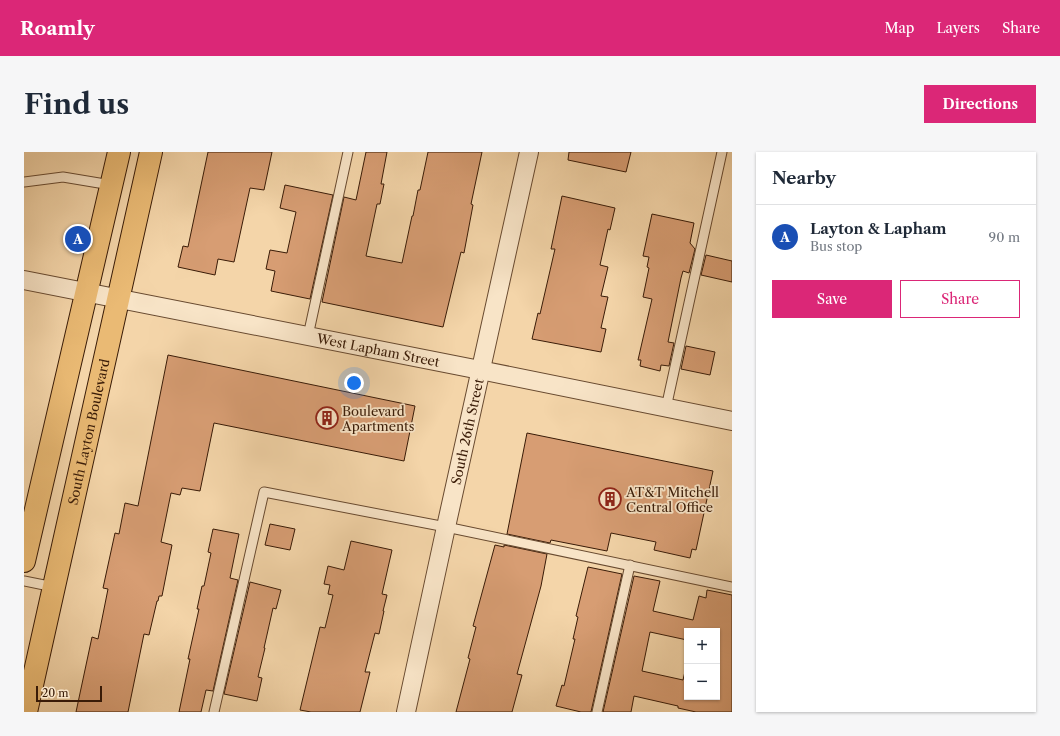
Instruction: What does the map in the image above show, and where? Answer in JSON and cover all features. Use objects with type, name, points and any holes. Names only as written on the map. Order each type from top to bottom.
[{"type":"main road","points":[[24,561],[87,293],[118,152]]},
{"type":"main road","name":"South Layton Boulevard","points":[[26,712],[151,152]]},
{"type":"street","name":"South 26th Street","points":[[406,712],[529,152]]},
{"type":"street","name":"West Lapham Street","points":[[24,280],[732,421]]},
{"type":"lane","points":[[308,336],[348,152]]},
{"type":"lane","points":[[666,408],[722,152]]},
{"type":"lane","points":[[24,182],[63,177],[111,186]]},
{"type":"lane","points":[[214,712],[264,492],[446,527],[732,587]]},
{"type":"lane","points":[[597,712],[630,565]]},
{"type":"lane","points":[[24,580],[54,587]]},
{"type":"building","points":[[208,152],[272,152],[264,190],[250,188],[234,262],[218,259],[215,275],[178,267],[183,246],[188,247]]},
{"type":"building","points":[[366,152],[387,152],[381,184],[384,184],[380,204],[377,204],[366,256],[402,263],[428,152],[482,152],[471,204],[473,205],[464,253],[461,252],[443,327],[322,302],[344,197],[356,200]]},
{"type":"building","points":[[569,152],[631,152],[626,172],[568,160]]},
{"type":"building","points":[[285,185],[333,195],[310,299],[271,291],[275,271],[266,269],[270,250],[287,253],[296,212],[280,208]]},
{"type":"building","points":[[562,196],[615,208],[610,230],[608,229],[600,265],[608,267],[601,296],[608,297],[601,328],[606,329],[601,352],[532,339],[538,313],[540,314],[555,249],[551,249]]},
{"type":"building","points":[[652,214],[694,223],[690,243],[695,249],[689,273],[683,271],[681,278],[668,342],[674,343],[669,366],[661,365],[660,371],[640,366],[641,360],[638,360],[652,299],[643,297],[649,268],[647,267],[649,257],[643,256]]},
{"type":"building","points":[[706,255],[732,261],[732,282],[701,275]]},
{"type":"building","points":[[686,346],[715,352],[710,375],[681,369]]},
{"type":"building","points":[[168,355],[415,406],[404,461],[214,423],[200,491],[182,488],[180,495],[171,493],[161,542],[172,545],[162,596],[159,596],[157,601],[149,635],[144,634],[128,712],[76,712],[92,637],[98,639],[108,589],[103,588],[115,533],[119,534],[125,503],[138,506]]},
{"type":"building","name":"AT&T Mitchell Central Office","points":[[527,433],[713,471],[696,550],[692,549],[690,558],[654,550],[656,542],[611,533],[607,551],[551,540],[550,543],[507,534]]},
{"type":"building","points":[[270,524],[295,529],[290,550],[265,545]]},
{"type":"building","points":[[213,529],[239,534],[230,578],[238,580],[213,691],[206,690],[201,712],[179,712],[190,659],[188,659],[199,609],[197,609],[202,586],[204,586],[211,553],[208,552]]},
{"type":"building","points":[[351,541],[392,550],[382,594],[387,595],[384,611],[379,634],[375,633],[365,672],[370,672],[360,712],[311,712],[300,710],[320,627],[325,628],[333,595],[328,594],[330,585],[324,584],[328,566],[344,570]]},
{"type":"building","points":[[495,545],[504,547],[504,545],[547,554],[541,586],[517,674],[522,675],[512,712],[456,712],[470,659],[468,658],[476,627],[473,626]]},
{"type":"building","points":[[588,567],[622,574],[591,712],[581,712],[556,706],[562,685],[564,686],[575,639],[573,639],[578,617],[576,616]]},
{"type":"building","points":[[634,576],[660,581],[653,611],[693,620],[699,596],[706,598],[707,590],[732,595],[732,712],[696,712],[678,708],[678,706],[634,696],[631,712],[603,712]],"holes":[[[684,628],[720,628],[720,700],[684,700],[684,676],[683,680],[642,671],[650,632],[684,639]]]},
{"type":"building","points":[[250,582],[281,590],[276,609],[273,608],[264,648],[258,677],[262,678],[257,701],[224,694]]},
{"type":"place","name":"Layton & Lapham","points":[[78,239]]},
{"type":"place","name":"Boulevard Apartments","points":[[327,418]]},
{"type":"place","name":"AT&T Mitchell Central Office","points":[[610,499]]}]
